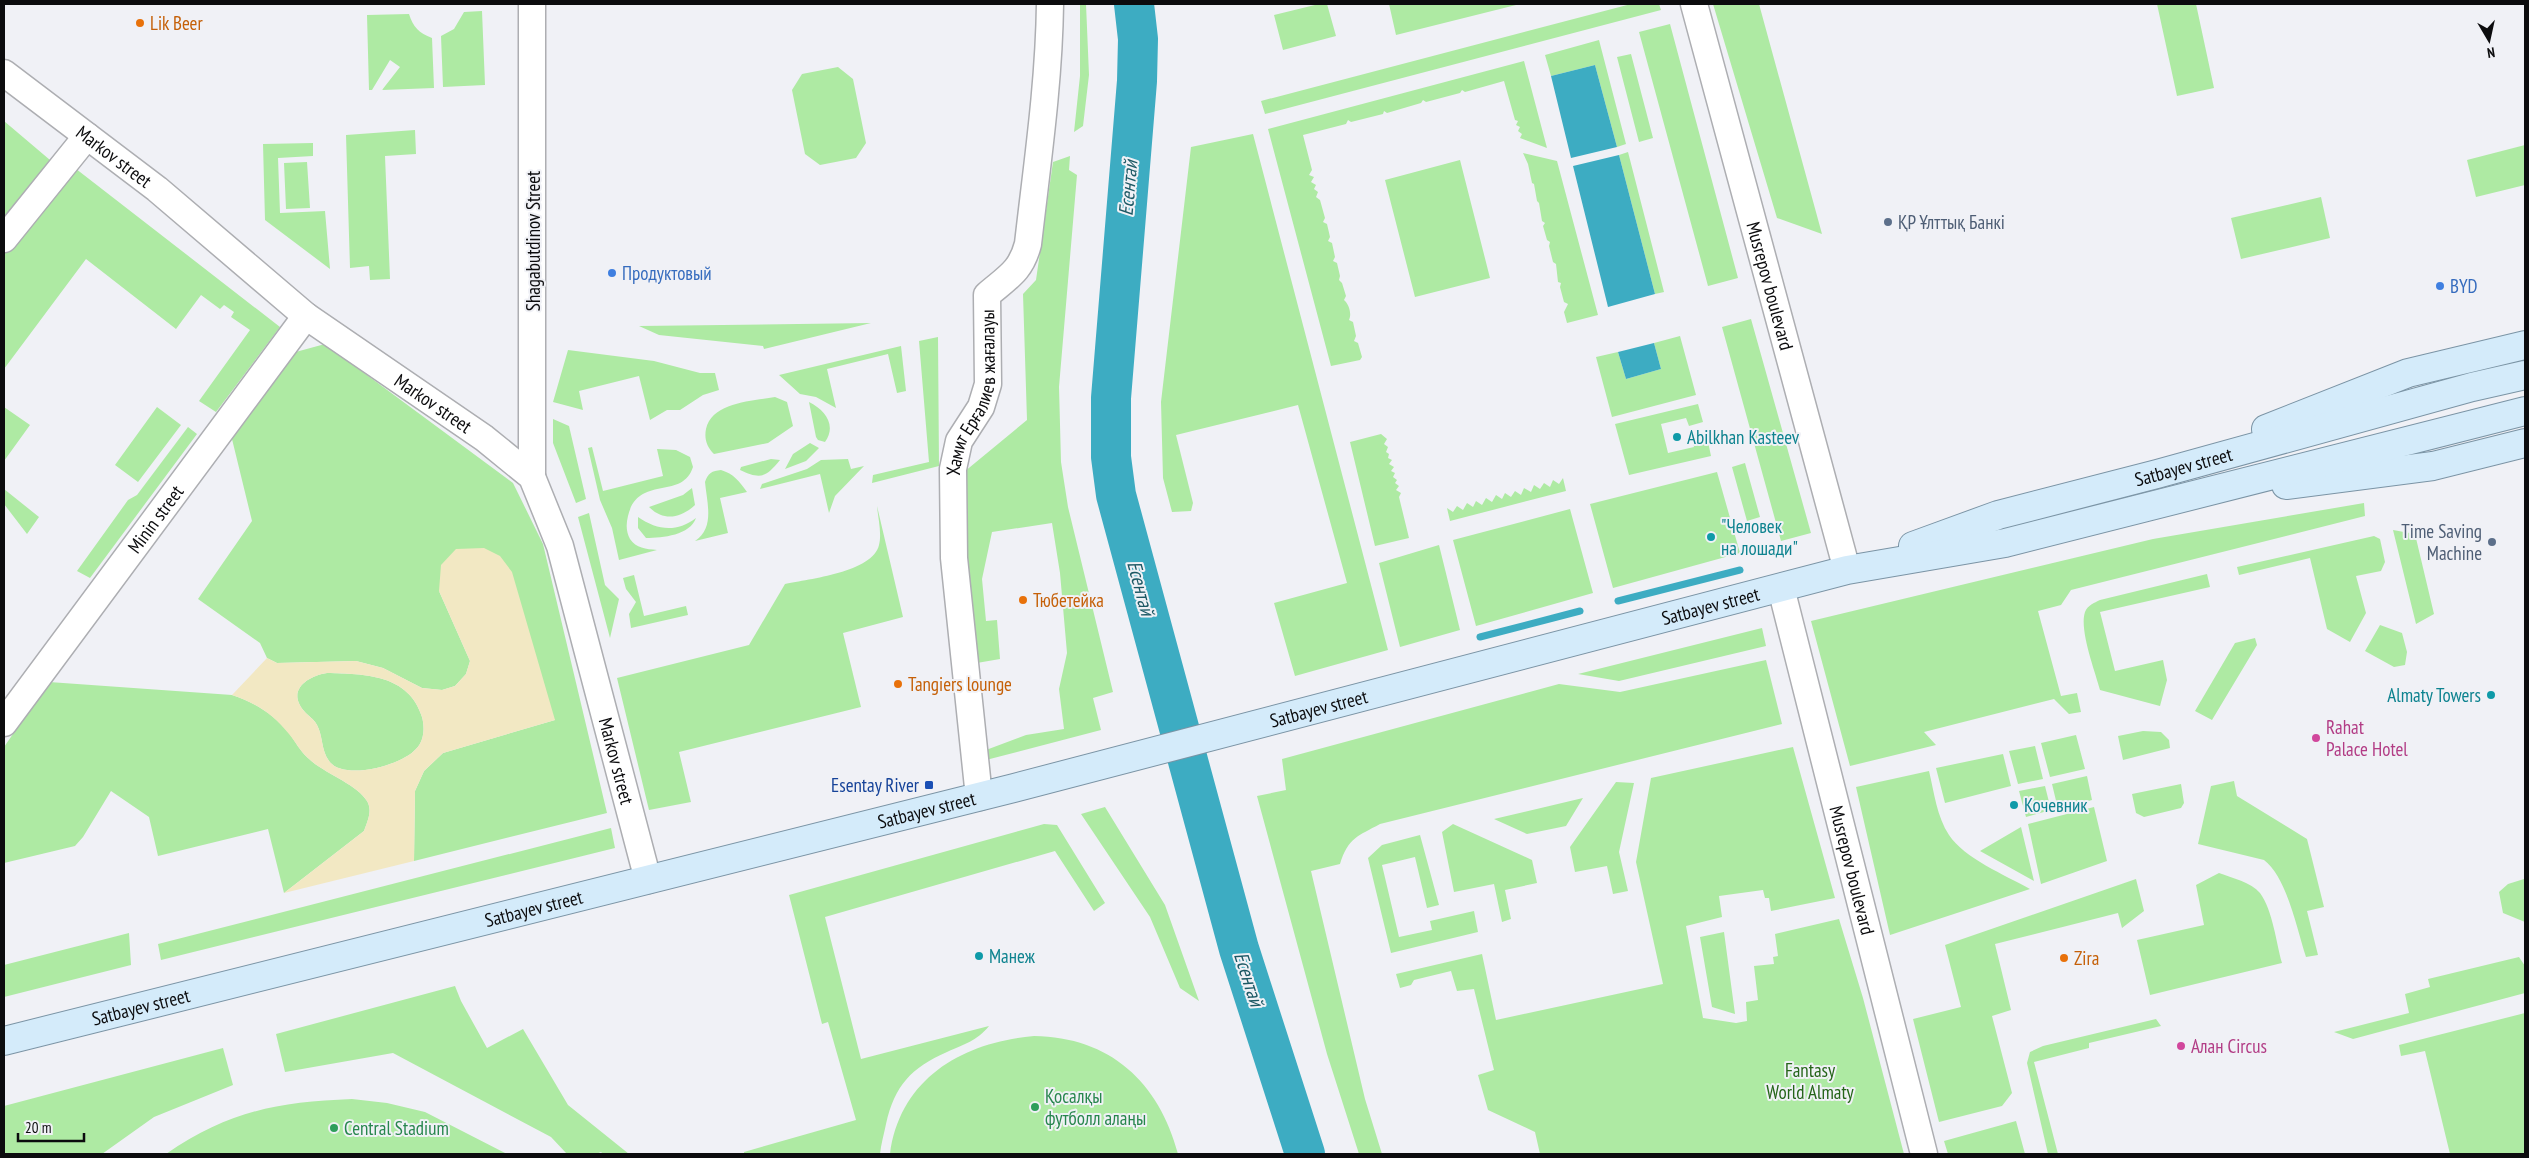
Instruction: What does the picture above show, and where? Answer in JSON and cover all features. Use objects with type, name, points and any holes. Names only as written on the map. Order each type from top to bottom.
[{"type":"main road","points":[[2157,474],[2323,405],[2408,373],[2525,345]]},
{"type":"main road","name":"Satbayev street","points":[[4,1041],[1141,756],[1781,588],[1847,570],[1998,514],[2157,474],[2418,402],[2525,375]]},
{"type":"main road","name":"Satbayev street","points":[[1847,570],[2004,543],[2426,434],[2525,411]]},
{"type":"main road","points":[[2166,501],[2433,466],[2525,443]]},
{"type":"street","name":"Shagabutdinov Street","points":[[532,4],[532,477]]},
{"type":"street","name":"Хамит Ерғалиев жағалауы","points":[[979,797],[954,558],[953,468],[959,441],[981,407],[988,384],[987,295],[1024,261],[1028,244],[1042,117],[1050,4]]},
{"type":"street","name":"Musrepov boulevard","points":[[1694,4],[1847,570]]},
{"type":"street","name":"Markov street","points":[[4,74],[157,189],[306,316],[484,438],[532,477],[560,546],[648,880]]},
{"type":"street","points":[[4,239],[86,136]]},
{"type":"street","name":"Minin street","points":[[4,723],[306,316]]},
{"type":"street","name":"Musrepov boulevard","points":[[1781,588],[1924,1154]]},
{"type":"green space","points":[[1080,4],[1086,4],[1089,75],[1083,126],[1074,132],[1080,76]]},
{"type":"green space","points":[[1319,4],[1327,4],[1336,36],[1283,50],[1274,15]]},
{"type":"green space","points":[[1389,4],[1520,4],[1396,35]]},
{"type":"green space","points":[[1631,4],[1659,4],[1661,10],[1265,114],[1261,101]]},
{"type":"green space","points":[[1713,4],[1759,4],[1822,234],[1777,218]]},
{"type":"green space","points":[[2157,4],[2196,4],[2214,88],[2177,96]]},
{"type":"green space","points":[[482,11],[485,85],[443,87],[441,36],[454,29],[464,12]]},
{"type":"green space","points":[[409,14],[412,23],[417,29],[432,38],[434,88],[382,90],[400,67],[390,60],[372,90],[369,90],[367,15]]},
{"type":"green space","points":[[1670,24],[1738,278],[1708,286],[1639,32]]},
{"type":"green space","points":[[1599,40],[1626,144],[1617,147],[1595,65],[1551,76],[1545,55]]},
{"type":"green space","points":[[1631,54],[1653,138],[1639,142],[1617,57]]},
{"type":"green space","points":[[1524,61],[1547,148],[1520,138],[1522,134],[1518,131],[1520,127],[1516,125],[1518,121],[1515,120],[1504,81],[1465,92],[1462,90],[1460,93],[1426,102],[1423,100],[1421,103],[1387,113],[1384,111],[1383,114],[1351,122],[1348,120],[1346,124],[1303,135],[1312,170],[1309,175],[1314,177],[1311,182],[1316,185],[1314,189],[1318,192],[1316,197],[1320,200],[1325,218],[1323,222],[1327,224],[1330,237],[1328,241],[1332,243],[1335,257],[1333,261],[1337,263],[1339,280],[1342,283],[1346,296],[1344,300],[1350,309],[1349,320],[1353,322],[1356,336],[1354,341],[1358,343],[1362,357],[1360,360],[1331,366],[1268,129]]},
{"type":"green space","points":[[838,67],[853,79],[866,143],[856,158],[820,165],[805,154],[792,90],[802,74]]},
{"type":"green space","points":[[4,121],[50,160],[4,221]]},
{"type":"green space","points":[[415,130],[416,154],[385,156],[390,279],[370,280],[369,266],[350,268],[346,135]]},
{"type":"green space","points":[[1253,134],[1388,650],[1295,676],[1274,603],[1347,583],[1298,405],[1176,435],[1193,503],[1191,511],[1172,512],[1163,478],[1161,402],[1191,147]]},
{"type":"green space","points":[[313,143],[313,156],[278,158],[280,213],[325,211],[330,269],[265,220],[263,144]]},
{"type":"green space","points":[[2525,145],[2525,185],[2476,197],[2467,160]]},
{"type":"green space","points":[[1628,152],[1664,292],[1655,294],[1619,155]]},
{"type":"green space","points":[[1523,153],[1557,161],[1598,315],[1567,323],[1564,312],[1568,304],[1564,302],[1560,287],[1561,283],[1558,282],[1556,264],[1553,262],[1549,246],[1550,242],[1547,240],[1543,226],[1545,223],[1542,221],[1534,184],[1532,183],[1528,164]]},
{"type":"green space","points":[[1070,156],[1069,170],[1077,175],[1059,387],[1061,462],[1068,507],[1113,692],[1093,698],[1101,730],[986,760],[986,750],[1026,735],[1064,729],[1059,689],[1067,653],[1060,573],[1052,523],[992,532],[982,579],[986,621],[997,620],[1000,659],[971,664],[964,472],[1027,420],[1023,294],[1036,280],[1053,162]]},
{"type":"green space","points":[[1460,160],[1490,278],[1415,297],[1385,180]]},
{"type":"green space","points":[[307,162],[310,208],[286,209],[284,163]]},
{"type":"green space","points":[[71,165],[280,327],[216,412],[199,401],[250,330],[231,317],[234,312],[224,305],[220,309],[201,295],[176,329],[86,259],[4,369],[4,252]]},
{"type":"green space","points":[[2321,197],[2330,238],[2241,259],[2231,218]]},
{"type":"green space","points":[[1751,319],[1811,533],[1781,541],[1722,327]]},
{"type":"green space","points":[[871,323],[764,349],[763,346],[659,335],[639,326]]},
{"type":"green space","points":[[1680,336],[1696,395],[1612,417],[1596,357],[1618,352],[1626,379],[1661,369],[1654,343]]},
{"type":"green space","points":[[938,337],[939,466],[872,483],[873,475],[929,462],[919,341]]},
{"type":"green space","points":[[325,344],[513,483],[543,544],[607,813],[414,861],[415,791],[424,771],[443,753],[555,720],[439,591],[470,661],[466,674],[455,686],[442,690],[422,688],[383,668],[356,661],[277,663],[267,658],[260,643],[198,599],[252,521],[231,435],[292,353]]},
{"type":"green space","points":[[901,346],[906,391],[897,393],[888,354],[827,369],[836,408],[816,397],[800,394],[779,375]]},
{"type":"green space","points":[[568,350],[654,361],[700,373],[715,373],[719,390],[703,395],[680,410],[667,410],[650,420],[639,376],[579,391],[583,410],[553,402]]},
{"type":"green space","points":[[775,397],[787,402],[793,426],[768,443],[714,454],[708,446],[705,433],[710,420],[716,413],[734,404]]},
{"type":"green space","points":[[809,402],[820,409],[828,419],[830,430],[825,442],[818,440],[816,437]]},
{"type":"green space","points":[[1698,404],[1703,422],[1689,426],[1686,418],[1661,424],[1668,453],[1694,447],[1692,440],[1707,437],[1711,456],[1629,475],[1615,424]]},
{"type":"green space","points":[[4,407],[30,425],[4,461]]},
{"type":"green space","points":[[157,407],[181,425],[138,482],[115,465]]},
{"type":"green space","points":[[553,419],[569,426],[586,499],[576,503],[553,443]]},
{"type":"green space","points":[[188,427],[197,434],[90,578],[77,571],[128,500],[137,495]]},
{"type":"green space","points":[[1381,434],[1387,439],[1384,444],[1388,447],[1386,452],[1389,454],[1388,458],[1392,460],[1389,464],[1394,467],[1391,471],[1395,473],[1393,477],[1397,480],[1395,483],[1399,486],[1396,490],[1401,493],[1399,497],[1409,538],[1375,546],[1350,442]]},
{"type":"green space","points":[[810,443],[819,448],[806,461],[785,469],[793,454]]},
{"type":"green space","points":[[592,447],[603,491],[663,476],[657,449],[676,450],[690,457],[693,467],[687,477],[680,483],[641,495],[633,503],[628,516],[627,531],[632,542],[642,548],[657,550],[619,560],[612,528],[600,500],[588,448]]},
{"type":"green space","points":[[771,459],[780,460],[771,470],[763,475],[753,475],[740,470],[741,467]]},
{"type":"green space","points":[[848,459],[851,469],[864,466],[835,496],[829,513],[820,474],[760,489],[762,484],[807,469],[821,460]]},
{"type":"green space","points":[[1745,463],[1760,517],[1747,521],[1732,467]]},
{"type":"green space","points":[[721,470],[736,478],[747,492],[720,498],[728,533],[695,541],[701,536],[707,522],[708,506],[705,482],[711,473]]},
{"type":"green space","points":[[1717,472],[1740,553],[1613,588],[1590,504]]},
{"type":"green space","points":[[1563,478],[1566,491],[1450,521],[1447,508],[1453,512],[1457,506],[1463,510],[1467,503],[1473,507],[1476,501],[1482,505],[1486,498],[1492,502],[1496,495],[1502,499],[1505,493],[1511,497],[1515,491],[1521,495],[1524,488],[1531,492],[1534,485],[1540,489],[1544,483],[1550,487],[1553,480],[1559,484]]},
{"type":"green space","points":[[692,488],[695,505],[684,513],[666,516],[655,512],[649,507],[683,495]]},
{"type":"green space","points":[[4,489],[39,517],[27,534],[4,504]]},
{"type":"green space","points":[[2364,503],[2365,516],[2071,590],[2061,605],[2038,611],[2061,696],[2077,693],[2081,712],[2069,714],[2054,699],[1924,732],[1936,745],[1850,766],[1811,621],[2153,539]]},
{"type":"green space","points":[[877,506],[903,617],[843,633],[861,707],[679,752],[691,802],[649,810],[617,678],[749,645],[785,584],[839,573],[865,562],[874,554],[880,540]]},
{"type":"green space","points":[[1570,509],[1593,593],[1476,626],[1453,540]]},
{"type":"green space","points":[[589,513],[605,585],[619,599],[610,638],[578,517]]},
{"type":"green space","points":[[638,517],[652,525],[667,528],[681,526],[696,518],[693,524],[682,532],[668,536],[646,538],[638,528]]},
{"type":"green space","points":[[2393,530],[2415,534],[2434,614],[2416,624]]},
{"type":"green space","points":[[2374,536],[2380,539],[2385,562],[2381,571],[2356,576],[2366,613],[2350,642],[2327,629],[2310,558],[2239,575],[2237,567]]},
{"type":"green space","points":[[1439,545],[1460,630],[1400,647],[1379,563]]},
{"type":"green space","points":[[2207,574],[2210,587],[2100,612],[2115,671],[2163,660],[2167,680],[2160,706],[2100,690],[2088,651],[2084,629],[2085,612],[2091,604],[2100,600]]},
{"type":"green space","points":[[634,575],[644,616],[686,606],[688,615],[631,628],[629,614],[636,602],[626,589],[623,578]]},
{"type":"green space","points":[[2380,625],[2402,633],[2407,652],[2405,665],[2394,667],[2365,651]]},
{"type":"green space","points":[[1762,628],[1766,646],[1619,681],[1578,674]]},
{"type":"green space","points":[[2255,638],[2257,645],[2212,720],[2195,711],[2235,643]]},
{"type":"green space","points":[[1766,660],[1782,724],[1380,824],[1350,843],[1340,864],[1311,871],[1365,1099],[1382,1154],[1359,1154],[1327,1054],[1257,796],[1286,790],[1282,759],[1559,684],[1620,692]]},
{"type":"green space","points":[[327,673],[356,674],[383,679],[396,684],[407,692],[416,703],[423,721],[424,730],[419,746],[409,755],[386,766],[359,770],[346,770],[336,767],[326,757],[317,725],[304,711],[297,697],[298,691],[307,681]]},
{"type":"green space","points":[[49,682],[232,695],[249,702],[277,720],[302,752],[314,763],[356,789],[362,795],[369,805],[369,816],[364,831],[284,893],[268,829],[158,856],[149,817],[111,791],[83,837],[75,846],[4,863],[4,747]]},
{"type":"green space","points":[[2143,731],[2161,732],[2169,740],[2170,748],[2123,760],[2118,736]]},
{"type":"green space","points":[[2076,735],[2085,769],[2050,777],[2041,743]]},
{"type":"green space","points":[[2035,746],[2043,779],[2018,784],[2009,751]]},
{"type":"green space","name":"Fantasy World Almaty","points":[[1793,747],[1835,898],[1771,911],[1769,898],[1765,898],[1763,890],[1719,896],[1722,917],[1686,926],[1703,1018],[1736,1023],[1747,1021],[1746,1002],[1758,1000],[1754,966],[1774,964],[1773,957],[1778,956],[1775,934],[1839,919],[1863,998],[1904,1154],[1540,1154],[1535,1132],[1488,1110],[1478,1075],[1494,1070],[1474,989],[1457,991],[1451,971],[1414,980],[1411,985],[1400,988],[1396,974],[1482,954],[1496,1020],[1663,984],[1636,862],[1651,778]]},
{"type":"green space","points":[[2003,754],[2011,786],[1945,803],[1936,768]]},
{"type":"green space","points":[[1929,771],[1936,804],[1949,835],[1964,851],[1975,859],[2030,889],[1890,935],[1856,787]]},
{"type":"green space","points":[[2087,776],[2092,800],[2058,809],[2052,784]]},
{"type":"green space","points":[[2234,781],[2237,796],[2307,839],[2324,907],[2307,911],[2318,955],[2306,957],[2285,891],[2272,868],[2264,860],[2198,844],[2211,786]]},
{"type":"green space","points":[[1616,782],[1634,783],[1619,852],[1628,891],[1613,894],[1607,866],[1575,872],[1570,847]]},
{"type":"green space","points":[[2181,784],[2184,803],[2181,808],[2144,817],[2136,813],[2132,794]]},
{"type":"green space","points":[[2045,786],[2051,810],[2026,817],[2019,791]]},
{"type":"green space","points":[[1583,798],[1566,826],[1527,834],[1494,819]]},
{"type":"green space","points":[[1105,807],[1165,905],[1199,1001],[1180,988],[1150,917],[1081,814]]},
{"type":"green space","points":[[2094,807],[2107,861],[2041,884],[2028,824]]},
{"type":"green space","points":[[1044,824],[1057,825],[1105,903],[1094,911],[1055,851],[825,917],[861,1059],[989,1026],[975,1039],[934,1058],[906,1079],[890,1110],[880,1154],[744,1154],[744,1152],[856,1120],[828,1022],[822,1024],[789,895]]},
{"type":"green space","points":[[1453,824],[1532,860],[1537,883],[1505,890],[1511,919],[1502,922],[1494,884],[1454,892],[1442,832]]},
{"type":"green space","points":[[2021,827],[2034,881],[1980,851]]},
{"type":"green space","points":[[611,828],[615,848],[161,960],[158,944]]},
{"type":"green space","points":[[1420,835],[1439,905],[1427,908],[1415,857],[1382,865],[1399,937],[1432,930],[1430,921],[1474,911],[1478,932],[1391,953],[1368,858],[1382,845]]},
{"type":"green space","points":[[2219,873],[2246,883],[2260,893],[2271,918],[2282,963],[2150,995],[2137,940],[2204,925],[2196,885]]},
{"type":"green space","points":[[2136,879],[2144,911],[2122,928],[2118,913],[1995,944],[2011,1010],[1992,1016],[2012,1093],[2002,1106],[1939,1122],[1913,1019],[1961,1007],[1945,945]]},
{"type":"green space","points":[[2524,879],[2525,922],[2503,913],[2499,892],[2508,884]]},
{"type":"green space","points":[[1724,932],[1735,1014],[1712,1007],[1700,937]]},
{"type":"green space","points":[[129,933],[131,965],[4,997],[4,965]]},
{"type":"green space","points":[[2519,957],[2525,966],[2525,993],[2353,1039],[2334,1032],[2409,1013],[2405,994],[2430,987],[2428,979]]},
{"type":"green space","points":[[455,986],[461,1001],[487,1048],[523,1029],[568,1105],[629,1154],[603,1154],[601,1152],[596,1154],[567,1154],[551,1137],[393,1053],[285,1072],[276,1034]]},
{"type":"green space","points":[[2525,1013],[2525,1154],[2450,1154],[2425,1051],[2401,1056],[2399,1045]]},
{"type":"green space","points":[[2156,1019],[2161,1026],[2089,1043],[2089,1048],[2034,1062],[2058,1154],[2048,1154],[2027,1063],[2030,1052],[2043,1046]]},
{"type":"green space","name":"Қосалқы футболл алаңы","points":[[1034,1036],[1061,1038],[1086,1045],[1108,1055],[1127,1068],[1144,1085],[1158,1105],[1178,1154],[890,1154],[896,1127],[907,1104],[921,1085],[939,1069],[960,1056],[983,1046]]},
{"type":"green space","points":[[223,1048],[233,1085],[154,1117],[102,1154],[4,1154],[4,1106]]},
{"type":"green space","name":"Central Stadium","points":[[352,1099],[387,1103],[425,1112],[507,1154],[166,1154],[189,1139],[233,1118],[277,1106],[325,1100]]},
{"type":"green space","points":[[2016,1121],[2025,1154],[1948,1154],[1944,1141]]},
{"type":"sand","points":[[484,548],[500,556],[512,572],[555,720],[443,753],[424,771],[415,791],[414,861],[284,893],[364,831],[369,816],[369,805],[356,789],[322,769],[308,758],[283,727],[270,715],[249,702],[232,695],[267,658],[277,663],[356,661],[383,668],[422,688],[442,690],[455,686],[466,674],[470,661],[439,591],[441,565],[456,549]],"holes":[[[327,673],[356,674],[383,679],[396,684],[407,692],[416,703],[423,721],[424,730],[419,746],[409,755],[386,766],[359,770],[346,770],[336,767],[329,761],[317,725],[304,711],[297,697],[302,685],[313,677]]]},
{"type":"water","points":[[1595,65],[1617,147],[1571,158],[1551,76]]},
{"type":"water","points":[[1619,155],[1655,294],[1608,307],[1573,166]]},
{"type":"water","points":[[1654,343],[1661,369],[1626,379],[1618,352]]},
{"type":"waterway","name":"Есентай","points":[[1134,4],[1138,39],[1137,81],[1111,398],[1111,457],[1116,495],[1239,949],[1305,1154]]},
{"type":"waterway","points":[[1618,601],[1740,570]]},
{"type":"waterway","points":[[1480,637],[1580,611]]},
{"type":"place","name":"Lik Beer","points":[[140,23]]},
{"type":"place","name":"ҚР Ұлттық Банкі","points":[[1888,222]]},
{"type":"place","name":"Продуктовый","points":[[612,273]]},
{"type":"place","name":"BYD","points":[[2440,286]]},
{"type":"place","name":"Abilkhan Kasteev","points":[[1677,437]]},
{"type":"place","name":"\"Человек на лошади\"","points":[[1711,537]]},
{"type":"place","name":"Time Saving Machine","points":[[2492,542]]},
{"type":"place","name":"Тюбетейка","points":[[1023,600]]},
{"type":"place","name":"Tangiers lounge","points":[[898,684]]},
{"type":"place","name":"Almaty Towers","points":[[2491,695]]},
{"type":"place","name":"Rahat Palace Hotel","points":[[2316,738]]},
{"type":"place","name":"Esentay River","points":[[929,785]]},
{"type":"place","name":"Кочевник","points":[[2014,805]]},
{"type":"place","name":"Манеж","points":[[979,956]]},
{"type":"place","name":"Zira","points":[[2064,958]]},
{"type":"place","name":"Алан Circus","points":[[2181,1046]]},
{"type":"place","name":"Қосалқы футболл алаңы","points":[[1035,1107]]},
{"type":"place","name":"Central Stadium","points":[[334,1128]]}]
